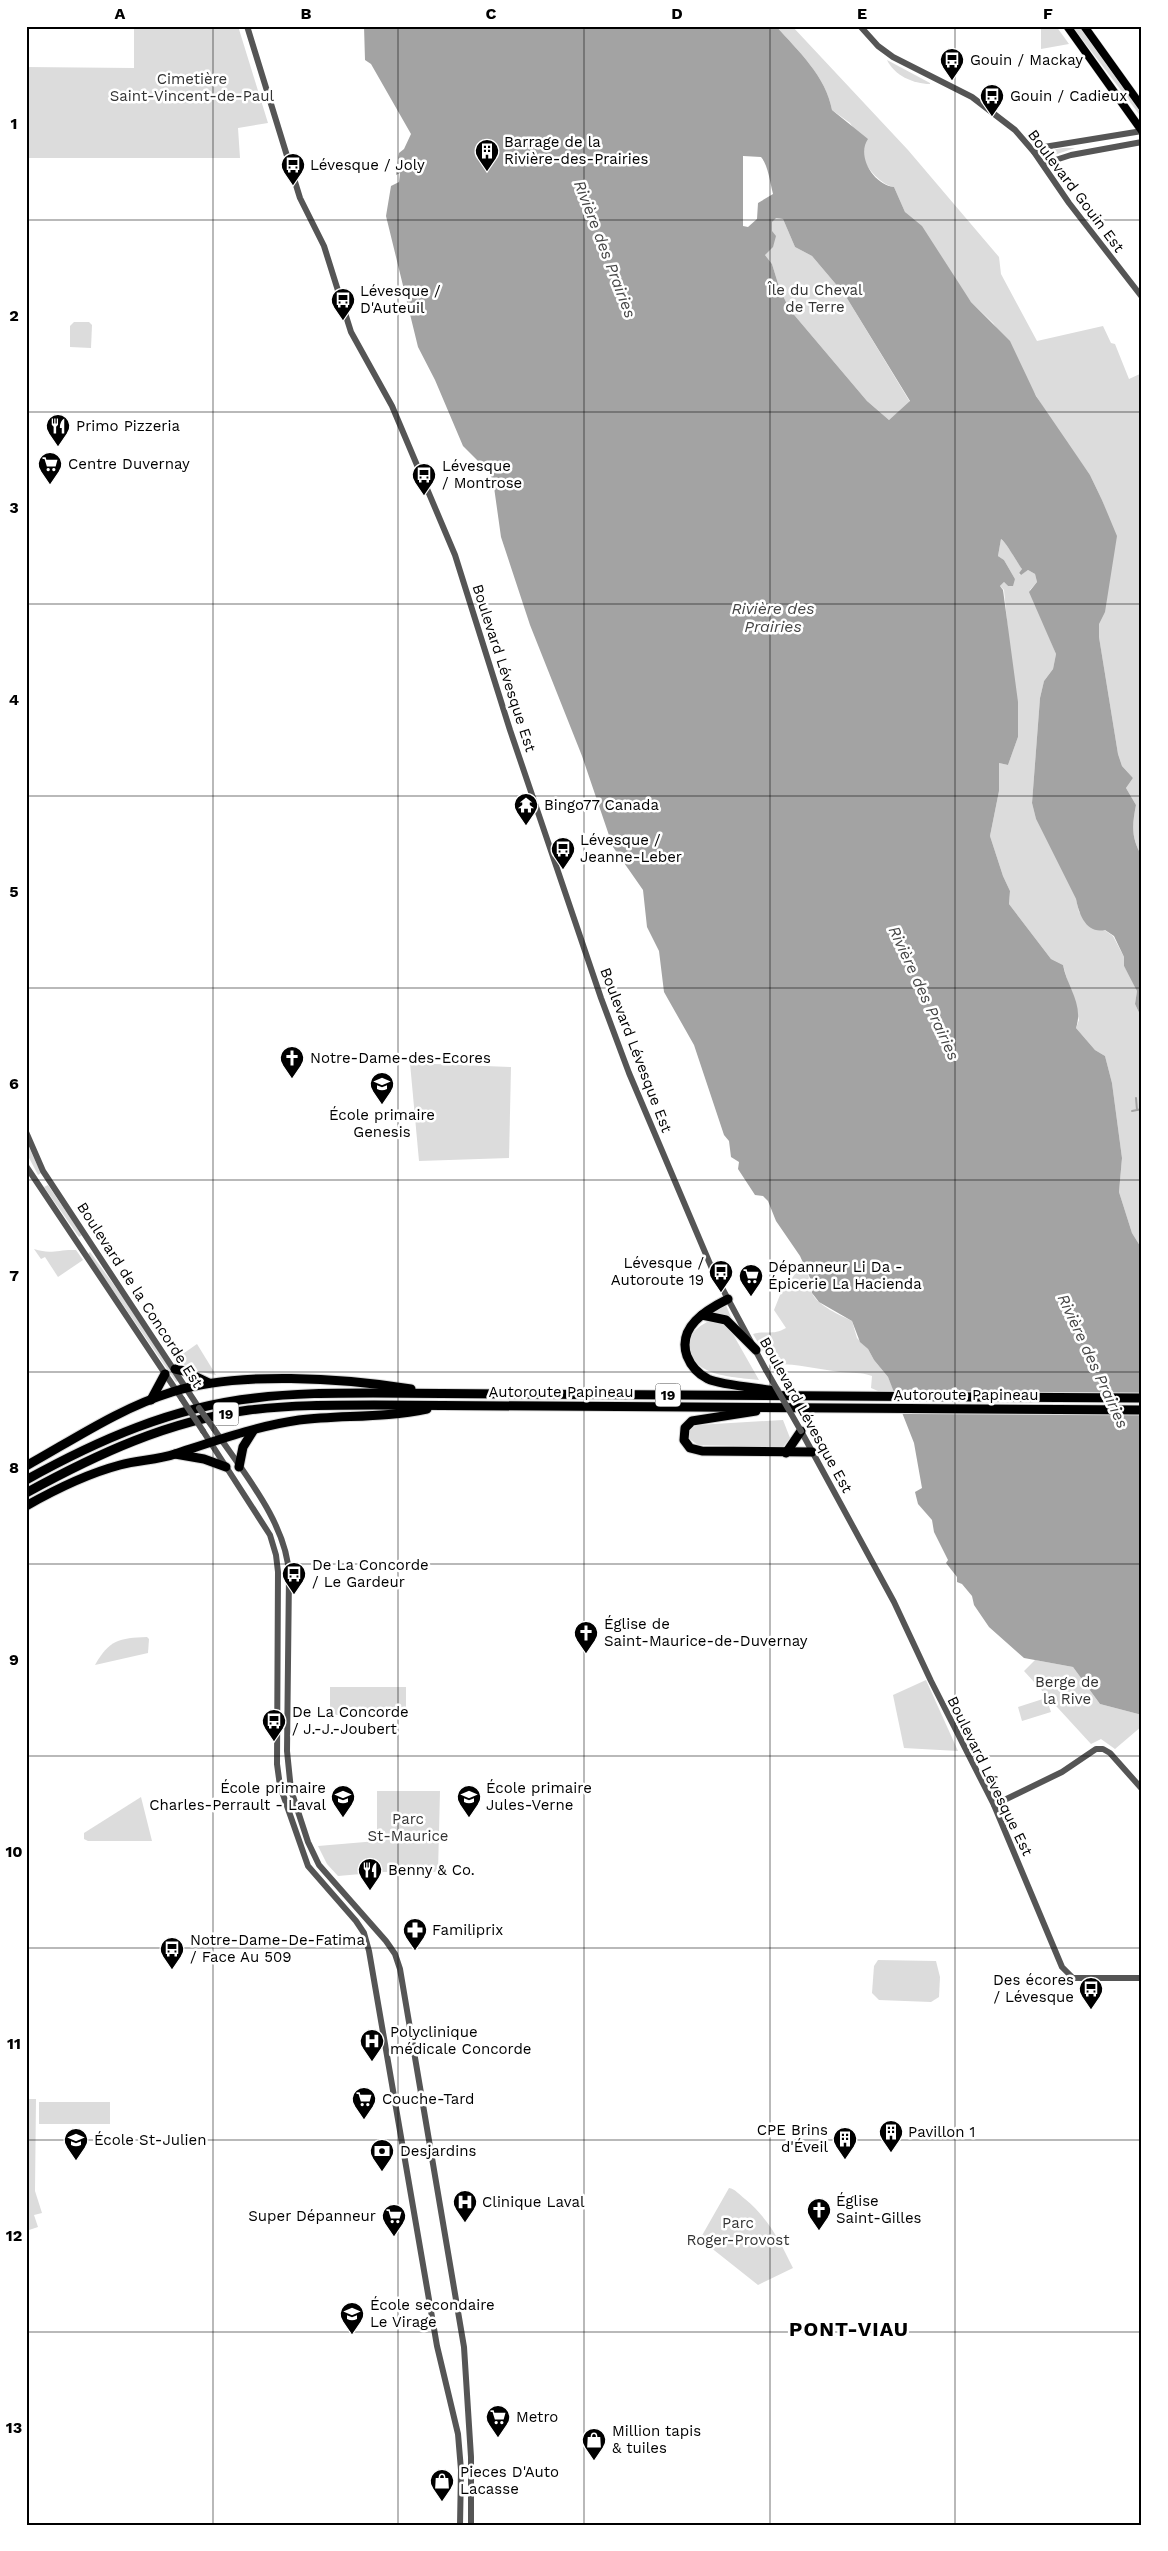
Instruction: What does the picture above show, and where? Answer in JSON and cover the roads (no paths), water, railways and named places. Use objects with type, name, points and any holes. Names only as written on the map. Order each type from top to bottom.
[{"type":"highway","points":[[728,1299],[691,1324],[685,1339],[688,1358],[699,1373],[717,1382],[801,1396]]},
{"type":"highway","points":[[702,1316],[726,1320],[756,1350]]},
{"type":"highway","points":[[175,1369],[200,1377],[209,1384]]},
{"type":"highway","points":[[151,1400],[165,1374]]},
{"type":"highway","points":[[26,1466],[99,1425],[151,1400],[176,1390],[209,1384],[256,1380],[367,1382],[441,1394]]},
{"type":"highway","name":"Autoroute Papineau","points":[[26,1480],[111,1437],[161,1418],[202,1407],[288,1395],[441,1394],[1142,1398]]},
{"type":"highway","points":[[26,1506],[67,1484],[96,1472],[128,1462],[175,1454],[210,1441],[294,1421],[396,1415],[442,1405]]},
{"type":"highway","name":"Autoroute Papineau","points":[[26,1493],[83,1462],[125,1443],[168,1428],[209,1418],[292,1406],[442,1405],[1142,1410]]},
{"type":"highway","points":[[775,1408],[692,1421],[685,1428],[683,1437],[688,1446],[696,1451],[812,1452]]},
{"type":"highway","points":[[239,1467],[243,1447],[253,1431]]},
{"type":"highway","points":[[786,1452],[801,1431]]},
{"type":"highway","points":[[175,1454],[204,1459],[226,1467]]},
{"type":"main road","points":[[1067,26],[1142,131]]},
{"type":"main road","points":[[1084,26],[1142,107]]},
{"type":"street","name":"Boulevard Lévesque Est","points":[[247,26],[300,198],[324,246],[349,327],[392,406],[455,555],[510,730],[604,1006],[667,1164],[728,1299],[894,1602],[931,1681],[994,1805],[1062,1967],[1073,1978],[1142,1978]]},
{"type":"street","name":"Boulevard Gouin Est","points":[[860,26],[878,46],[902,63],[978,100],[1009,125],[1034,152],[1069,204],[1142,297]]},
{"type":"street","points":[[1034,152],[1044,147],[1142,131]]},
{"type":"street","points":[[1043,164],[1071,155],[1142,142]]},
{"type":"street","name":"Boulevard de la Concorde Est","points":[[26,1132],[43,1171],[274,1521],[287,1557],[290,1596],[287,1765],[297,1809],[319,1865],[390,1945],[400,1969],[465,2352],[471,2458],[471,2525]]},
{"type":"street","name":"Boulevard de la Concorde Est","points":[[26,1166],[264,1524],[276,1556],[277,1764],[282,1794],[308,1866],[356,1921],[365,1937],[370,1955],[436,2346],[458,2434],[461,2482],[460,2525]]},
{"type":"street","points":[[994,1805],[1062,1772],[1096,1749],[1103,1749],[1110,1753],[1142,1789]]},
{"type":"water","name":"Rivière des Prairies","points":[[364,26],[776,26],[817,75],[824,86],[832,110],[868,139],[864,153],[869,169],[880,181],[894,187],[905,212],[922,226],[971,302],[1010,341],[1036,396],[1090,475],[1102,500],[1117,536],[1105,612],[1099,624],[1099,637],[1118,754],[1122,766],[1133,778],[1126,788],[1136,805],[1133,832],[1138,850],[1142,856],[1142,1019],[1135,1004],[1137,991],[1124,966],[1124,957],[1114,936],[1105,930],[1093,929],[1084,922],[1076,899],[1036,819],[1032,803],[1040,698],[1044,681],[1053,669],[1056,654],[1029,592],[1037,582],[1035,574],[1028,570],[1021,575],[1019,573],[1022,569],[1001,539],[998,556],[1004,560],[1015,579],[1013,586],[1008,586],[1004,582],[1000,586],[1003,590],[1018,702],[1018,737],[1008,765],[999,763],[999,791],[990,836],[1010,891],[1009,904],[1051,959],[1063,965],[1078,1011],[1076,1028],[1095,1050],[1105,1056],[1112,1083],[1122,1158],[1119,1192],[1132,1233],[1142,1249],[1142,1715],[1100,1704],[1073,1667],[1024,1658],[989,1627],[974,1605],[972,1596],[962,1584],[957,1582],[957,1577],[946,1563],[948,1560],[934,1532],[932,1520],[918,1504],[915,1492],[922,1488],[914,1443],[888,1377],[874,1360],[868,1349],[860,1342],[852,1321],[819,1302],[812,1293],[811,1280],[800,1256],[776,1221],[768,1201],[763,1196],[755,1195],[738,1169],[739,1162],[731,1157],[729,1141],[724,1135],[694,1045],[664,992],[659,951],[647,927],[643,890],[613,847],[582,756],[530,625],[501,537],[493,480],[487,470],[463,446],[435,380],[418,347],[386,216],[391,186],[399,182],[400,173],[396,175],[399,153],[404,149],[411,134],[371,64],[365,60]],"holes":[[[743,156],[761,157],[767,169],[773,194],[758,203],[757,219],[748,227],[743,226]],[[776,218],[783,219],[795,247],[812,256],[845,295],[910,401],[889,420],[867,401],[790,310],[780,290],[772,264],[765,255],[773,247],[776,236],[772,231],[772,222]]]},
{"type":"waterway","points":[[1136,1098],[1137,1110]]},
{"type":"waterway","points":[[1132,1111],[1142,1109]]},
{"type":"place","name":"Gouin / Mackay","points":[[952,81]]},
{"type":"place","name":"Gouin / Cadieux","points":[[992,117]]},
{"type":"place","name":"Barrage de la Rivière-des-Prairies","points":[[487,172]]},
{"type":"place","name":"Lévesque / Joly","points":[[293,186]]},
{"type":"place","name":"Lévesque / D'Auteuil","points":[[343,321]]},
{"type":"place","name":"Primo Pizzeria","points":[[58,447]]},
{"type":"place","name":"Centre Duvernay","points":[[50,485]]},
{"type":"place","name":"Lévesque / Montrose","points":[[424,496]]},
{"type":"place","name":"Bingo77 Canada","points":[[526,826]]},
{"type":"place","name":"Lévesque / Jeanne-Leber","points":[[563,870]]},
{"type":"place","name":"Notre-Dame-des-Ecores","points":[[292,1079]]},
{"type":"place","name":"École primaire Genesis","points":[[382,1105]]},
{"type":"place","name":"Lévesque / Autoroute 19","points":[[721,1293]]},
{"type":"place","name":"Dépanneur Li Da - Épicerie La Hacienda","points":[[751,1297]]},
{"type":"place","name":"De La Concorde / Le Gardeur","points":[[294,1595]]},
{"type":"place","name":"Église de Saint-Maurice-de-Duvernay","points":[[586,1654]]},
{"type":"place","name":"De La Concorde / J.-J.-Joubert","points":[[274,1742]]},
{"type":"place","name":"École primaire Charles-Perrault - Laval","points":[[343,1818]]},
{"type":"place","name":"École primaire Jules-Verne","points":[[469,1818]]},
{"type":"place","name":"Benny & Co.","points":[[370,1891]]},
{"type":"place","name":"Familiprix","points":[[415,1951]]},
{"type":"place","name":"Notre-Dame-De-Fatima / Face Au 509","points":[[172,1970]]},
{"type":"place","name":"Des écores / Lévesque","points":[[1091,2010]]},
{"type":"place","name":"Polyclinique médicale Concorde","points":[[372,2062]]},
{"type":"place","name":"Couche-Tard","points":[[364,2120]]},
{"type":"place","name":"Pavillon 1","points":[[891,2153]]},
{"type":"place","name":"CPE Brins d'Éveil","points":[[845,2160]]},
{"type":"place","name":"École St-Julien","points":[[76,2161]]},
{"type":"place","name":"Desjardins","points":[[382,2172]]},
{"type":"place","name":"Clinique Laval","points":[[465,2223]]},
{"type":"place","name":"Église Saint-Gilles","points":[[819,2231]]},
{"type":"place","name":"Super Dépanneur","points":[[394,2237]]},
{"type":"place","name":"École secondaire Le Virage","points":[[352,2335]]},
{"type":"place","name":"Metro","points":[[498,2438]]},
{"type":"place","name":"Million tapis & tuiles","points":[[594,2461]]},
{"type":"place","name":"Pieces D'Auto Lacasse","points":[[442,2502]]},
{"type":"district","name":"PONT-VIAU","points":[[849,2329]]},
{"type":"park label","name":"Cimetière Saint-Vincent-de-Paul","points":[[192,88]]},
{"type":"park label","name":"Île du Cheval de Terre","points":[[815,298]]},
{"type":"park label","name":"Berge de la Rive","points":[[1067,1690]]},
{"type":"park label","name":"Parc St-Maurice","points":[[408,1828]]},
{"type":"park label","name":"Parc Roger-Provost","points":[[738,2232]]}]
